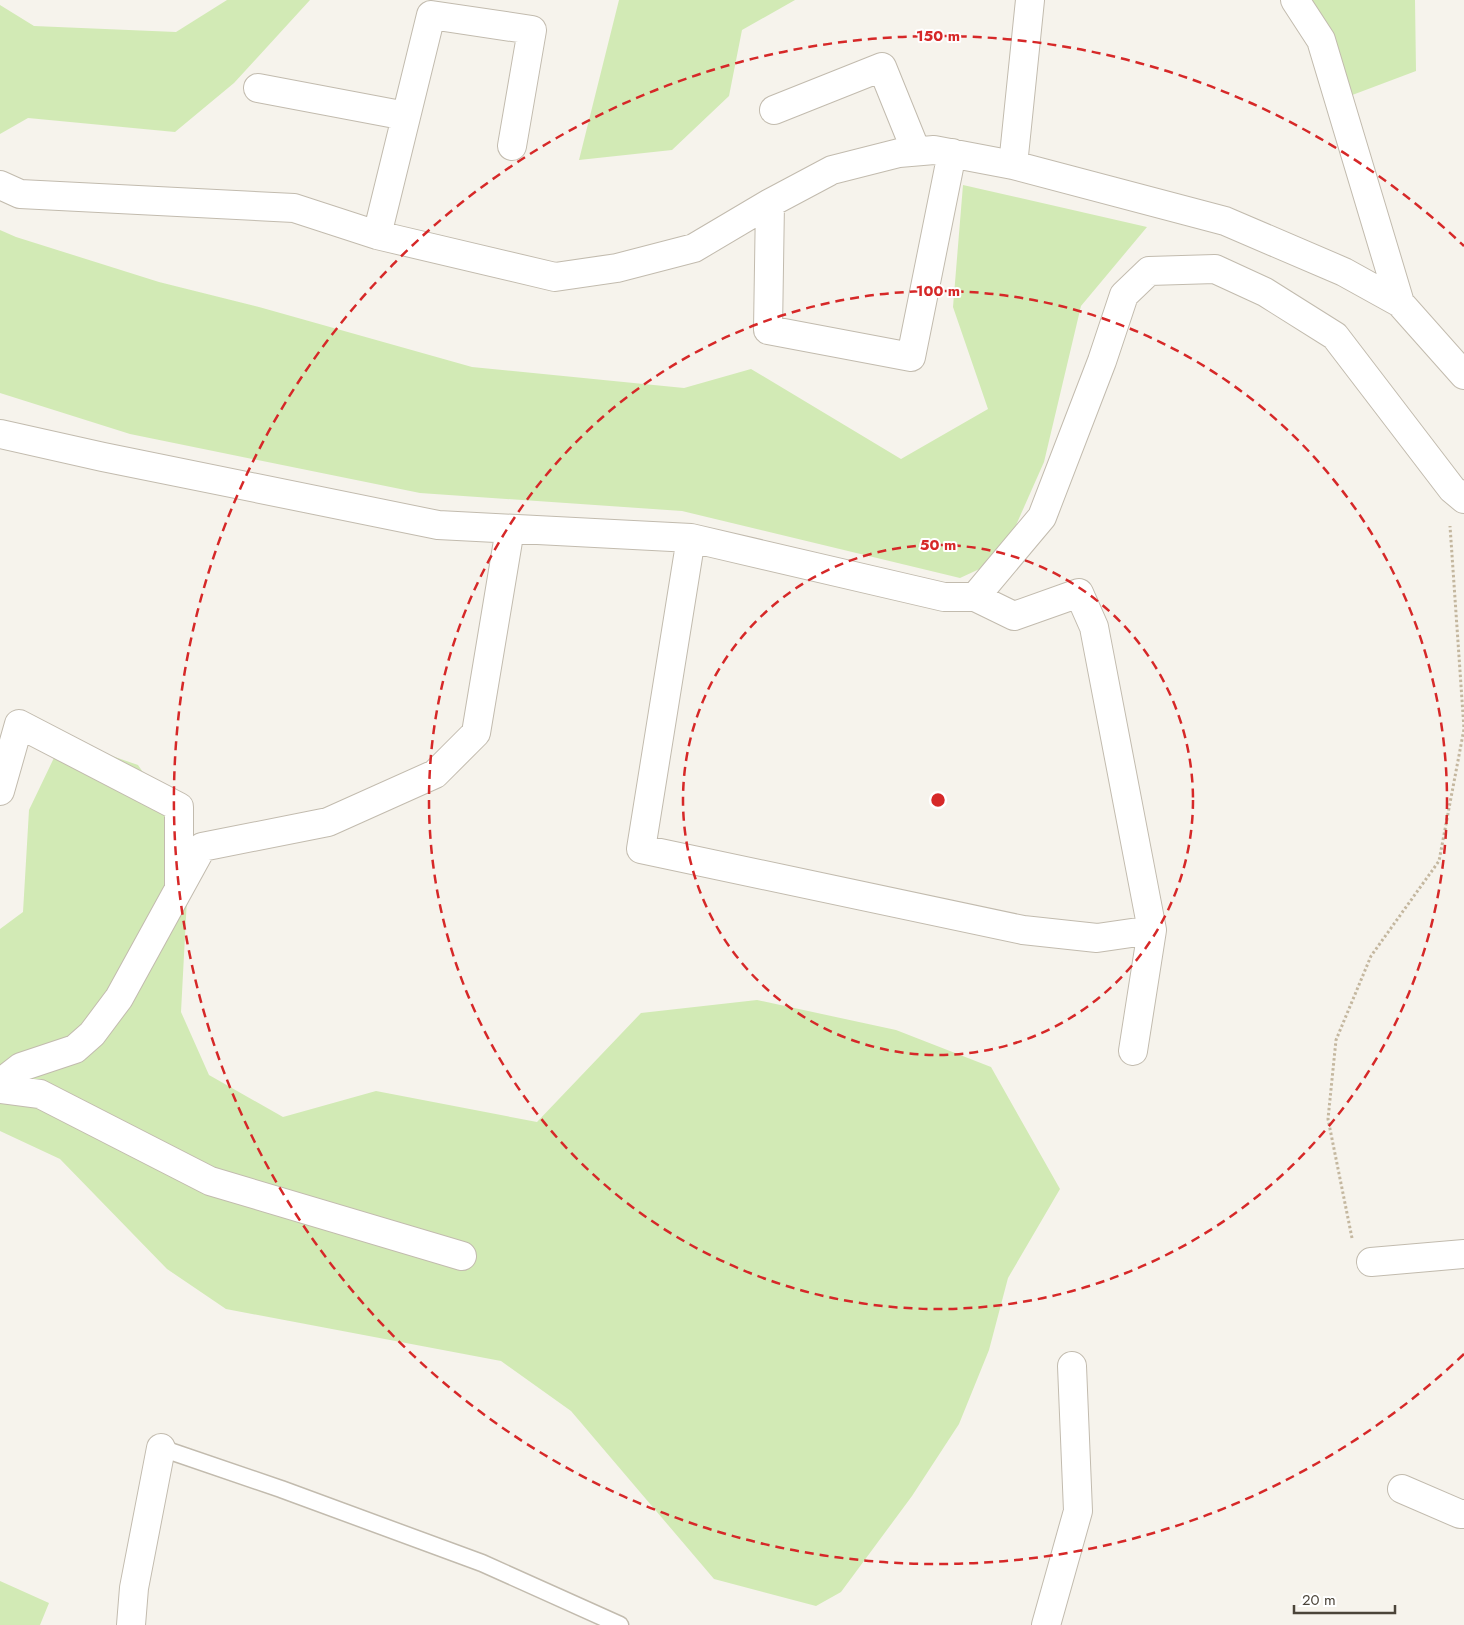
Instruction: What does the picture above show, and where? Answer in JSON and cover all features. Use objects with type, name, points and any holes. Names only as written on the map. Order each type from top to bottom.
[{"type":"street","points":[[1013,165],[1030,0]]},
{"type":"street","points":[[1295,0],[1321,40],[1400,304]]},
{"type":"street","points":[[376,235],[431,15],[532,30],[512,146]]},
{"type":"street","points":[[774,110],[882,67],[916,151]]},
{"type":"street","points":[[258,88],[406,116]]},
{"type":"street","points":[[0,186],[20,194],[294,208],[376,235],[555,277],[617,268],[694,248],[770,203],[832,170],[898,153],[934,150],[1013,165],[1225,220],[1344,272],[1400,304],[1464,375]]},
{"type":"street","points":[[770,203],[768,330],[911,357],[952,153]]},
{"type":"street","points":[[975,597],[1042,517],[1102,362],[1124,295],[1149,272],[1214,269],[1265,292],[1335,336],[1456,491]]},
{"type":"street","points":[[0,434],[103,457],[438,525],[690,538],[944,597],[975,597],[1014,616],[1079,593],[1094,627],[1152,930],[1133,1051]]},
{"type":"street","points":[[0,1083],[21,1067],[75,1049],[92,1034],[119,998],[202,847],[328,822],[435,774],[476,733],[510,529]]},
{"type":"street","points":[[690,538],[640,849],[1023,930],[1097,938],[1152,930]]},
{"type":"street","points":[[0,791],[19,724],[180,807],[179,888]]},
{"type":"street","points":[[0,1090],[40,1094],[210,1181],[462,1256]]},
{"type":"street","points":[[1362,1254],[1464,1254]]},
{"type":"street","points":[[1046,1625],[1078,1512],[1072,1366]]},
{"type":"street","points":[[131,1625],[134,1588],[161,1448]]},
{"type":"street","points":[[1402,1489],[1464,1514]]},
{"type":"lane","points":[[161,1448],[281,1489],[482,1563],[620,1625]]},
{"type":"path","points":[[1362,1254],[1328,1119],[1336,1040],[1371,956],[1439,861],[1464,729],[1456,491]]},
{"type":"green space","points":[[227,0],[310,0],[234,83],[175,132],[28,118],[0,134],[0,5],[34,26],[176,32]]},
{"type":"green space","points":[[619,0],[795,0],[742,30],[729,96],[672,150],[579,160]]},
{"type":"green space","points":[[1295,0],[1415,0],[1416,71],[1339,100]]},
{"type":"green space","points":[[963,185],[1147,227],[1081,306],[1044,462],[1001,559],[960,578],[682,511],[420,493],[130,434],[0,393],[0,230],[16,237],[159,282],[259,307],[472,367],[684,388],[751,369],[901,459],[988,409],[953,307]]},
{"type":"green space","points":[[63,739],[138,765],[190,841],[181,1012],[209,1075],[283,1117],[376,1091],[537,1122],[641,1013],[757,1000],[896,1030],[991,1067],[1060,1189],[1008,1278],[989,1350],[959,1424],[912,1496],[841,1592],[816,1606],[714,1579],[571,1411],[501,1361],[226,1309],[167,1269],[60,1159],[0,1131],[0,929],[23,912],[29,810]]},
{"type":"green space","points":[[0,1581],[49,1603],[40,1625],[0,1625]]}]
